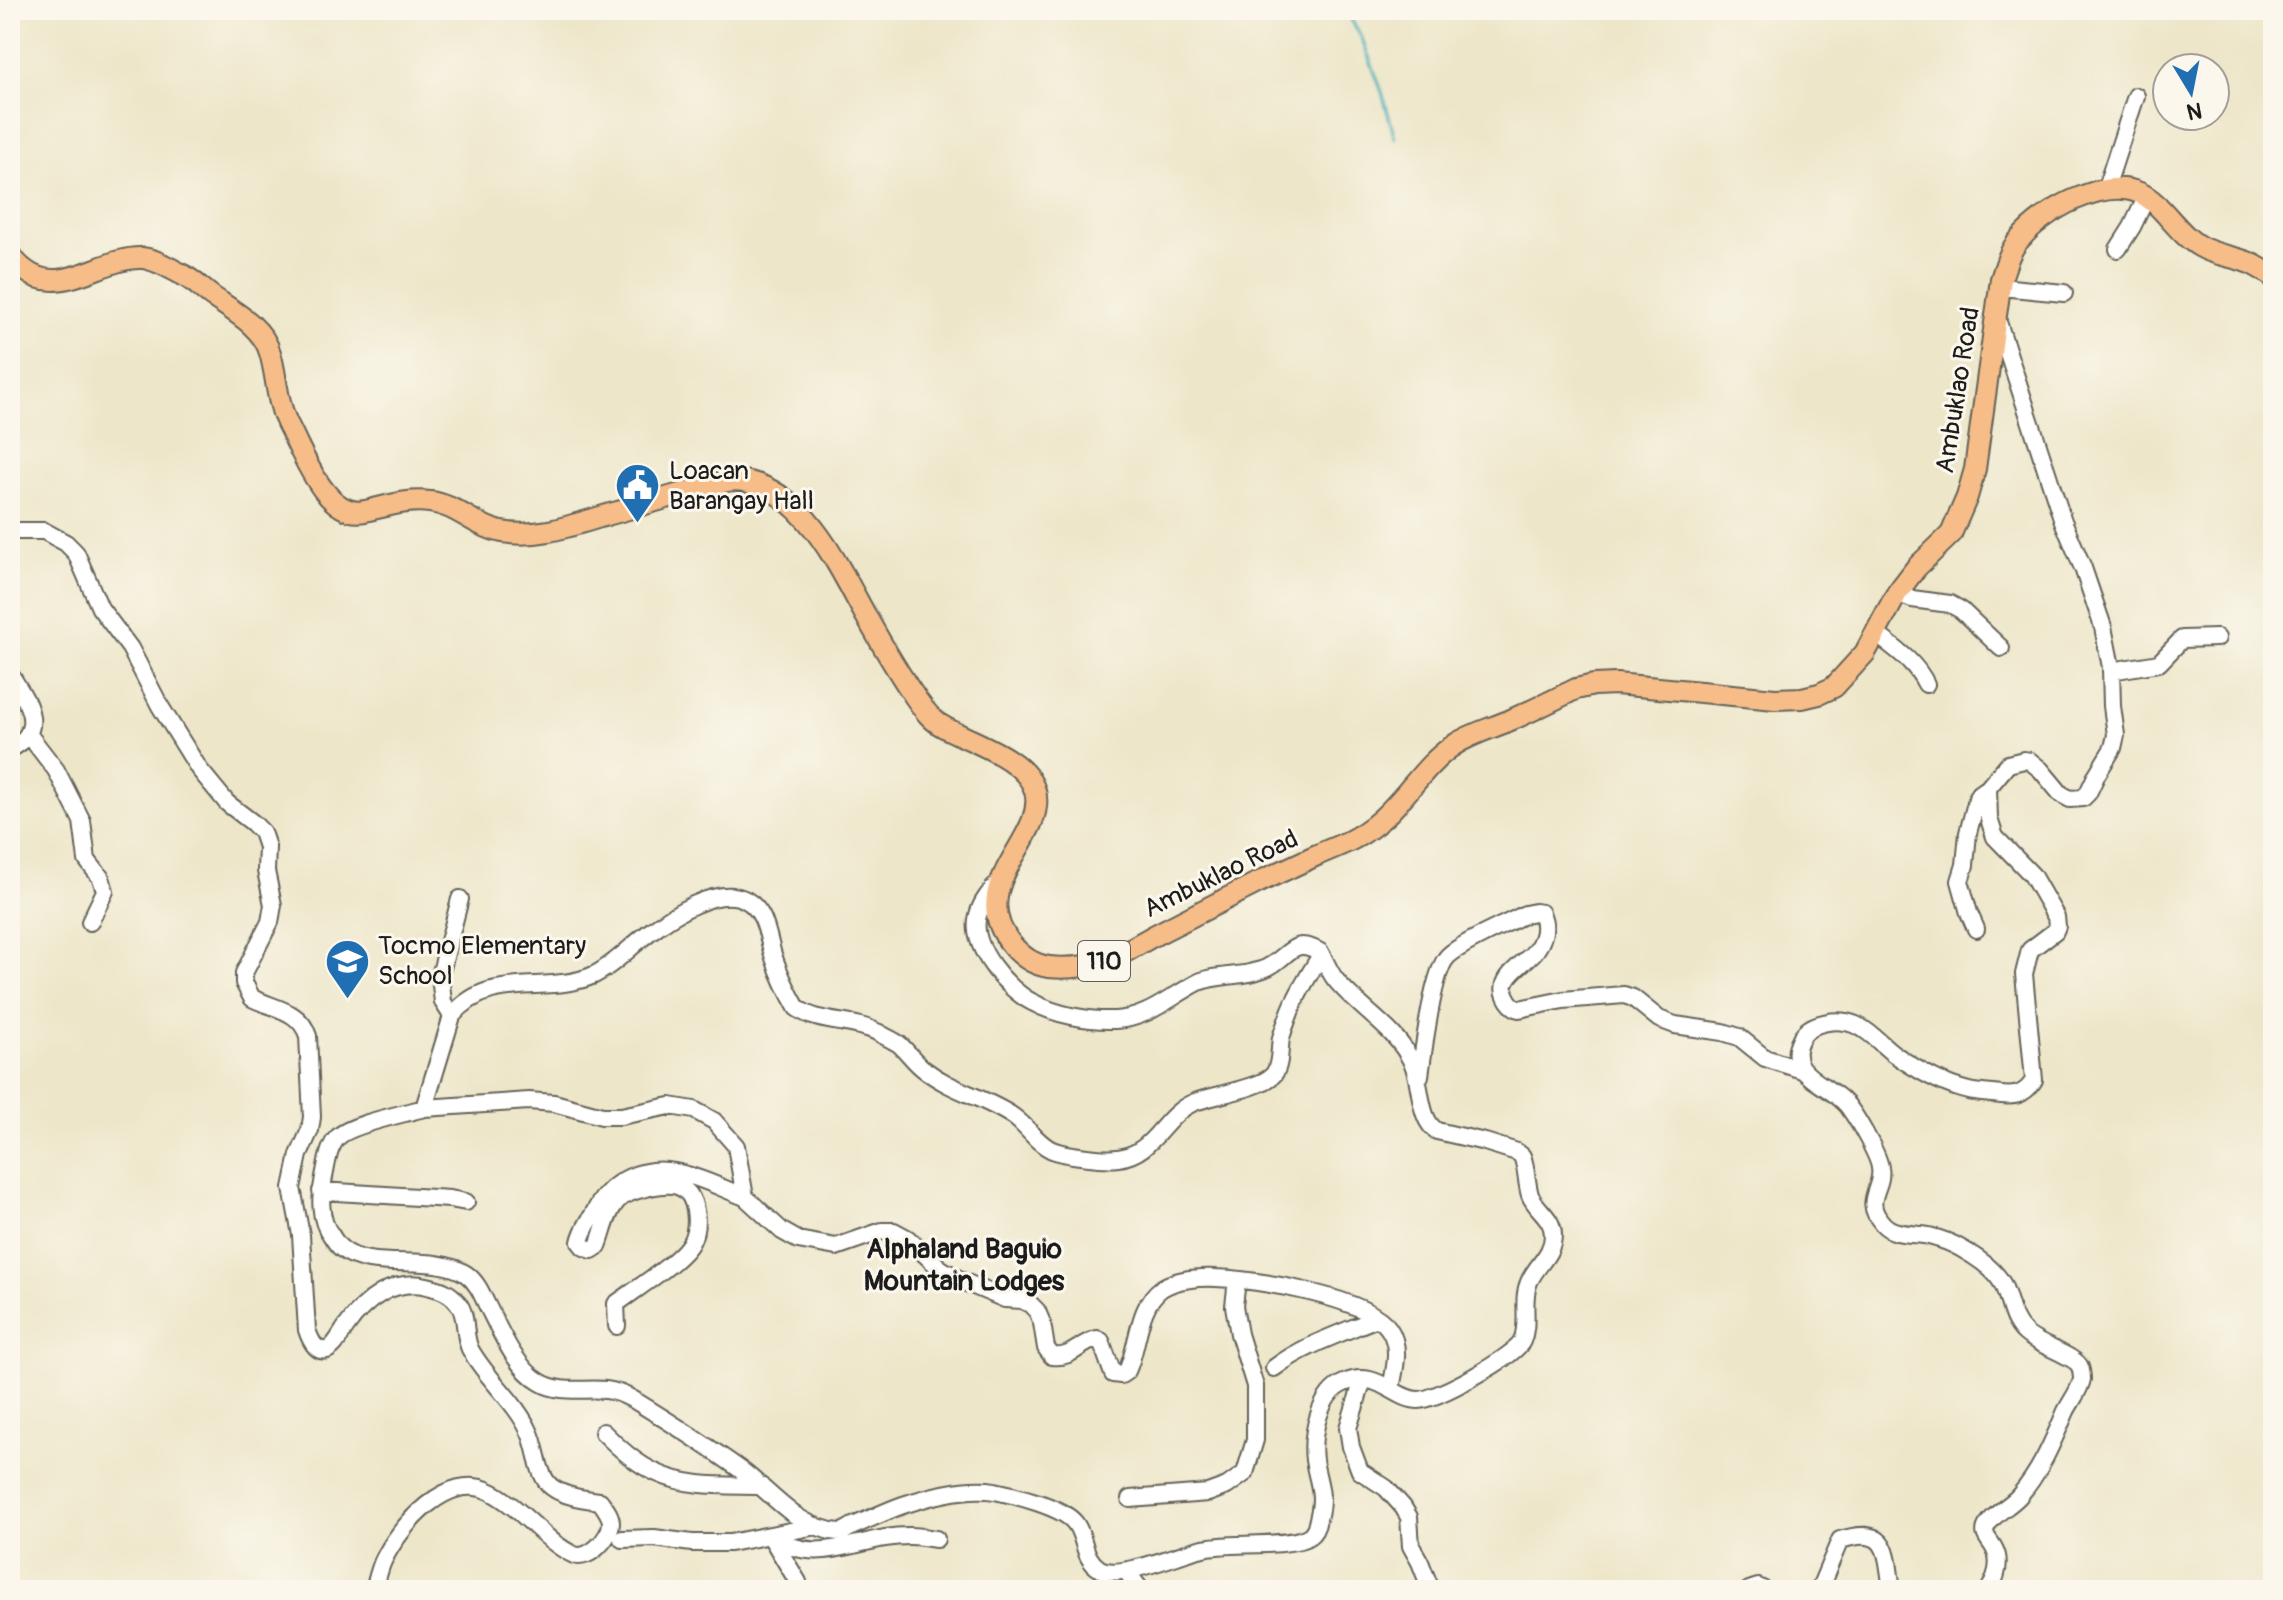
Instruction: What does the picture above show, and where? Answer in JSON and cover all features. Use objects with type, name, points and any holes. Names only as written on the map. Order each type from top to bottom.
[{"type":"main road","name":"Ambuklao Road","points":[[10,253],[33,276],[47,280],[80,275],[142,258],[181,274],[237,314],[262,337],[269,348],[278,400],[316,479],[337,506],[349,512],[361,512],[401,501],[429,502],[446,505],[469,520],[502,532],[545,533],[731,480],[747,480],[767,488],[787,502],[830,549],[914,696],[933,720],[1020,768],[1031,782],[1036,794],[1032,820],[1002,879],[996,906],[1005,935],[1022,955],[1032,963],[1046,967],[1072,967],[1106,960],[1260,882],[1354,840],[1394,807],[1413,783],[1454,745],[1576,689],[1616,684],[1775,699],[1802,698],[1834,687],[1865,653],[1897,593],[1916,568],[1951,534],[1967,497],[1980,438],[2000,287],[2009,254],[2020,239],[2055,209],[2083,195],[2129,191],[2146,198]]},
{"type":"main road","points":[[2146,198],[2187,238],[2204,249],[2253,264],[2273,277]]},
{"type":"street","points":[[2105,191],[2136,96]]},
{"type":"street","points":[[2118,249],[2146,198]]},
{"type":"street","points":[[2000,287],[2064,293]]},
{"type":"street","points":[[1976,929],[1960,881],[1978,795],[2008,764],[2024,760],[2041,770],[2061,794],[2070,799],[2083,798],[2115,742],[2111,671],[2103,627],[2063,521],[1997,318]]},
{"type":"street","points":[[10,531],[44,531],[66,543],[76,553],[100,608],[130,648],[160,706],[199,769],[227,803],[262,832],[267,847],[266,871],[272,914],[243,979],[252,998],[294,1016],[305,1027],[308,1036],[312,1117],[292,1188],[301,1235],[307,1330],[313,1343],[323,1351],[329,1349],[352,1318],[372,1298],[388,1289],[402,1284],[444,1289],[458,1302],[464,1313],[465,1334],[470,1349],[517,1408],[531,1435],[543,1477],[553,1488],[574,1497],[600,1501],[610,1516],[608,1536],[592,1551],[580,1556],[550,1538],[522,1512],[491,1492],[480,1487],[459,1489],[440,1495],[402,1529],[382,1562],[374,1590]]},
{"type":"street","points":[[1897,593],[1912,599],[1950,604],[1961,610],[2001,648]]},
{"type":"street","points":[[1875,633],[1905,656],[1926,684]]},
{"type":"street","points":[[2111,671],[2159,663],[2182,639],[2217,638]]},
{"type":"street","points":[[10,674],[28,705],[32,722],[23,743],[10,749]]},
{"type":"street","points":[[29,735],[56,770],[82,821],[87,860],[101,878],[105,891],[90,922]]},
{"type":"street","points":[[1988,788],[1989,825],[1995,837],[2032,875],[2056,917],[2055,931],[2030,950],[2024,974],[2034,1062],[2033,1083],[2021,1095],[2010,1097],[1970,1092],[1924,1074],[1856,1025],[1838,1022],[1810,1028],[1802,1037],[1797,1052],[1798,1064],[1805,1075],[1834,1092],[1849,1107],[1880,1163],[1881,1176],[1873,1202],[1882,1223],[1891,1230],[1946,1240],[1972,1255],[2002,1281],[2014,1320],[2026,1335],[2052,1351],[2073,1357],[2080,1364],[2082,1378],[2046,1455],[2018,1497],[1985,1528],[1996,1551],[1997,1565],[1989,1590]]},
{"type":"street","points":[[745,1197],[736,1146],[714,1121],[694,1110],[670,1106],[621,1116],[602,1116],[554,1103],[529,1101],[424,1108],[359,1127],[338,1137],[331,1148],[321,1191],[327,1231],[342,1249],[358,1258],[456,1268],[476,1284],[508,1345],[529,1374],[543,1384],[563,1389],[618,1392],[688,1434],[791,1511],[816,1526],[841,1532],[903,1505],[961,1491],[990,1490],[1017,1496],[1062,1513],[1075,1523],[1089,1559],[1101,1569],[1119,1573],[1207,1547],[1307,1538],[1313,1534],[1322,1504],[1314,1446],[1319,1418],[1326,1399],[1335,1389],[1346,1381],[1375,1380],[1418,1400],[1435,1397],[1498,1363],[1517,1349],[1525,1329],[1527,1286],[1551,1249],[1553,1239],[1548,1218],[1531,1197],[1522,1156],[1429,1126],[1419,1079],[1404,1046],[1335,979],[1320,952],[1306,945],[1296,946],[1269,967],[1232,977],[1200,981],[1162,1005],[1131,1017],[1117,1020],[1059,1013],[1013,991],[980,942],[976,918],[985,897],[1002,879]]},
{"type":"street","points":[[424,1108],[452,1016],[460,1005],[474,996],[496,989],[520,984],[571,982],[595,974],[681,912],[709,898],[728,895],[744,898],[759,910],[790,996],[803,1013],[824,1020],[857,1024],[898,1043],[922,1068],[946,1085],[1013,1116],[1052,1150],[1072,1155],[1118,1158],[1137,1153],[1153,1142],[1168,1120],[1193,1103],[1267,1081],[1277,1070],[1281,1039],[1289,1015],[1320,952]]},
{"type":"street","points":[[452,1016],[443,1002],[440,976],[460,899]]},
{"type":"street","points":[[1419,1079],[1443,963],[1458,949],[1525,914],[1535,912],[1541,913],[1544,920],[1542,938],[1536,951],[1508,977],[1504,985],[1505,995],[1514,1007],[1519,1009],[1563,1000],[1624,995],[1633,998],[1659,1019],[1739,1037],[1765,1058],[1802,1070]]},
{"type":"street","points":[[1310,974],[1335,979]]},
{"type":"street","points":[[617,1326],[616,1304],[678,1257],[690,1244],[696,1220],[691,1196],[680,1187],[665,1185],[623,1195],[609,1213],[598,1246],[592,1250],[584,1247],[580,1242],[581,1234],[613,1185],[640,1175],[672,1171],[745,1197],[782,1231],[798,1240],[836,1247],[882,1231],[894,1231],[907,1238],[941,1269],[962,1281],[1005,1299],[1030,1304],[1037,1311],[1046,1348],[1052,1356],[1061,1357],[1075,1352],[1091,1340],[1101,1341],[1113,1374],[1121,1375],[1127,1371],[1145,1312],[1152,1297],[1163,1287],[1214,1277],[1312,1291],[1365,1310],[1387,1325],[1396,1345],[1397,1357],[1391,1388]]},
{"type":"street","points":[[321,1191],[466,1202]]},
{"type":"street","points":[[1130,1499],[1208,1493],[1227,1486],[1245,1473],[1255,1440],[1255,1386],[1234,1306],[1237,1280]]},
{"type":"street","points":[[1274,1368],[1316,1343],[1377,1318]]},
{"type":"street","points":[[1363,1380],[1348,1428],[1351,1447],[1360,1471],[1386,1488],[1409,1517],[1411,1546],[1431,1590]]},
{"type":"street","points":[[603,1432],[622,1451],[657,1473],[702,1485],[761,1486]]},
{"type":"street","points":[[622,1539],[730,1543],[816,1526]]},
{"type":"street","points":[[1819,1590],[1840,1540],[1869,1535],[1882,1543],[1887,1554],[1892,1590]]},
{"type":"street","points":[[770,1536],[799,1550],[825,1552],[909,1536],[936,1539]]},
{"type":"street","points":[[770,1536],[798,1582],[798,1590]]},
{"type":"street","points":[[1126,1571],[1141,1590]]},
{"type":"street","points":[[1749,1590],[1758,1587],[1764,1590]]},
{"type":"waterway","points":[[1345,10],[1361,36],[1395,138]]},
{"type":"place","name":"Loacan Barangay Hall","points":[[638,525]]},
{"type":"place","name":"Tocmo Elementary School","points":[[347,1000]]},
{"type":"district","name":"Alphaland Baguio Mountain Lodges","points":[[964,1265]]}]
